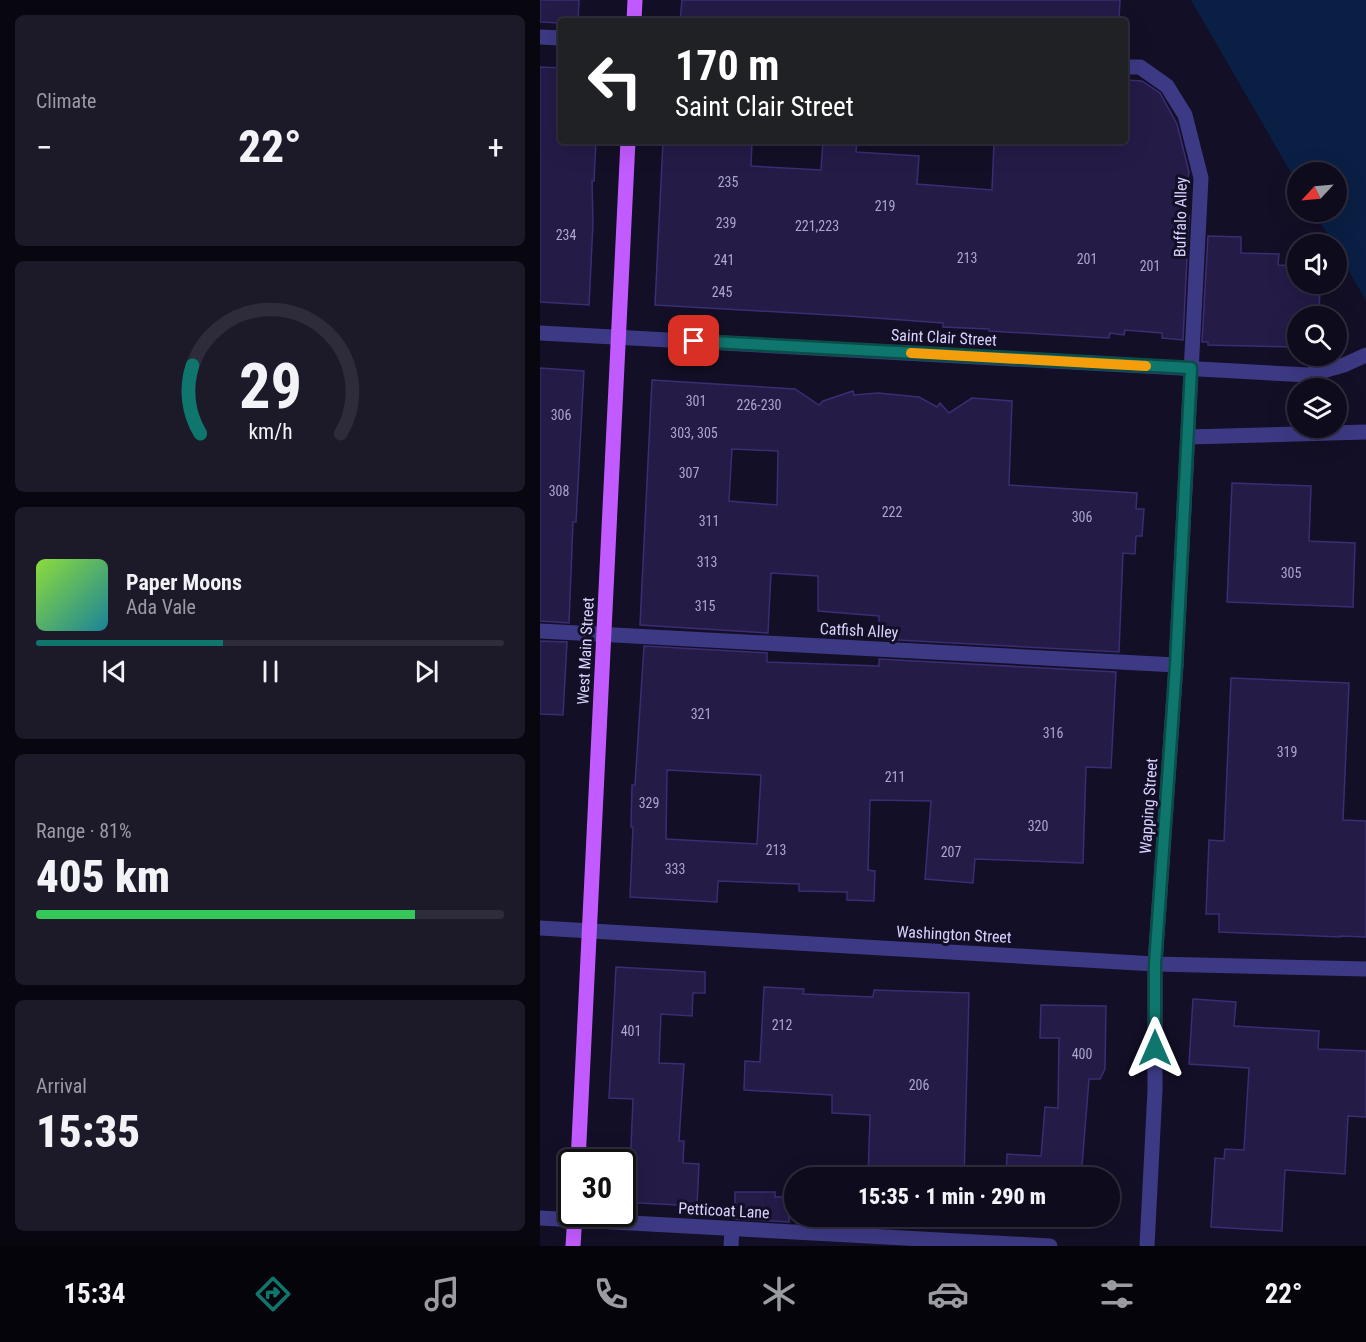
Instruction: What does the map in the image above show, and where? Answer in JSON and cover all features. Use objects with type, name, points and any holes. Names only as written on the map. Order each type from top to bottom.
[{"type":"main road","points":[[634,18],[635,0]]},
{"type":"main road","name":"West Main Street","points":[[579,1149],[628,144]]},
{"type":"main road","points":[[573,1246],[574,1227]]},
{"type":"street","points":[[540,37],[558,38]]},
{"type":"street","name":"Buffalo Alley","points":[[1128,67],[1140,67],[1167,86],[1185,115],[1201,178],[1191,368]]},
{"type":"street","name":"Saint Clair Street","points":[[540,333],[1308,375],[1344,365],[1366,355]]},
{"type":"street","name":"Wapping Street","points":[[1147,1246],[1155,1090],[1155,964],[1176,665],[1191,368]]},
{"type":"street","points":[[1188,437],[1366,432]]},
{"type":"street","name":"Catfish Alley","points":[[540,631],[1176,665]]},
{"type":"street","name":"Washington Street","points":[[540,928],[1155,964],[1366,969]]},
{"type":"street","name":"Petticoat Lane","points":[[540,1218],[558,1217]]},
{"type":"street","name":"Petticoat Lane","points":[[636,1222],[1050,1246]]},
{"type":"street","points":[[731,1246],[732,1229]]},
{"type":"water","points":[[1191,0],[1366,0],[1366,301],[1347,268],[1347,234],[1327,234],[1320,222],[1347,222],[1347,162],[1287,162],[1287,166]]},
{"type":"building","points":[[540,0],[579,0],[578,18],[558,18],[558,23],[540,22]]},
{"type":"building","points":[[682,0],[1120,0],[1119,18],[680,18]]},
{"type":"building","points":[[540,67],[558,68],[558,144],[596,144],[594,181],[592,181],[593,223],[589,305],[540,302]]},
{"type":"building","points":[[1128,80],[1142,81],[1160,93],[1177,124],[1189,172],[1183,216],[1189,216],[1183,340],[1162,338],[1162,333],[1125,330],[1124,335],[1110,333],[1109,338],[989,331],[989,329],[943,327],[943,323],[848,316],[655,305],[663,144],[752,144],[751,166],[821,170],[823,144],[857,144],[856,152],[919,156],[917,184],[992,190],[994,144],[1128,144]]},
{"type":"building","points":[[1208,236],[1241,237],[1241,253],[1279,254],[1278,265],[1287,265],[1287,294],[1320,294],[1319,306],[1287,306],[1287,347],[1208,345],[1208,342],[1202,342]]},
{"type":"building","points":[[540,368],[584,371],[576,522],[573,522],[569,623],[540,621]]},
{"type":"building","points":[[652,380],[795,389],[819,405],[823,401],[853,391],[854,395],[878,393],[919,397],[937,407],[940,403],[949,413],[972,398],[1012,401],[1009,485],[1137,493],[1136,509],[1144,509],[1142,536],[1136,536],[1135,554],[1123,553],[1119,652],[879,639],[879,616],[818,611],[818,576],[771,573],[768,633],[640,625]],"holes":[[[732,449],[778,451],[777,505],[729,501]]]},
{"type":"building","points":[[1232,483],[1311,486],[1309,541],[1355,543],[1353,607],[1227,602]]},
{"type":"building","points":[[540,641],[567,642],[563,715],[540,714]]},
{"type":"building","points":[[644,646],[767,653],[767,662],[879,666],[879,659],[1116,672],[1111,768],[1086,767],[1083,863],[975,859],[973,883],[925,879],[931,801],[870,800],[868,870],[875,871],[874,901],[847,900],[847,892],[799,891],[799,884],[718,881],[717,902],[630,897],[632,785],[635,785]],"holes":[[[667,770],[761,775],[757,844],[666,839]]]},
{"type":"building","points":[[1231,678],[1349,683],[1343,820],[1366,821],[1366,937],[1219,932],[1219,914],[1206,914],[1209,840],[1224,841]]},
{"type":"building","points":[[616,967],[705,972],[705,993],[693,993],[692,1016],[661,1014],[659,1063],[684,1064],[679,1141],[684,1141],[683,1163],[699,1164],[697,1206],[636,1203],[636,1149],[631,1149],[633,1099],[609,1098]]},
{"type":"building","points":[[764,987],[804,989],[803,994],[873,997],[874,990],[969,993],[964,1167],[868,1167],[870,1115],[832,1113],[832,1095],[744,1090],[745,1061],[760,1062]]},
{"type":"building","points":[[1193,999],[1236,1002],[1234,1026],[1319,1031],[1318,1049],[1366,1051],[1366,1117],[1348,1116],[1345,1174],[1285,1170],[1282,1231],[1211,1227],[1215,1158],[1224,1159],[1225,1149],[1244,1150],[1249,1068],[1189,1064]]},
{"type":"building","points":[[1041,1005],[1106,1006],[1105,1069],[1100,1079],[1089,1079],[1082,1167],[1006,1167],[1007,1154],[1041,1156],[1045,1107],[1058,1108],[1059,1038],[1040,1038]]},
{"type":"building","points":[[735,1192],[775,1192],[775,1197],[784,1197],[784,1222],[735,1219]]},
{"type":"slow traffic","points":[[911,353],[1146,366]]},
{"type":"route","points":[[694,341],[1191,368],[1176,665],[1155,964],[1155,1048]]}]
